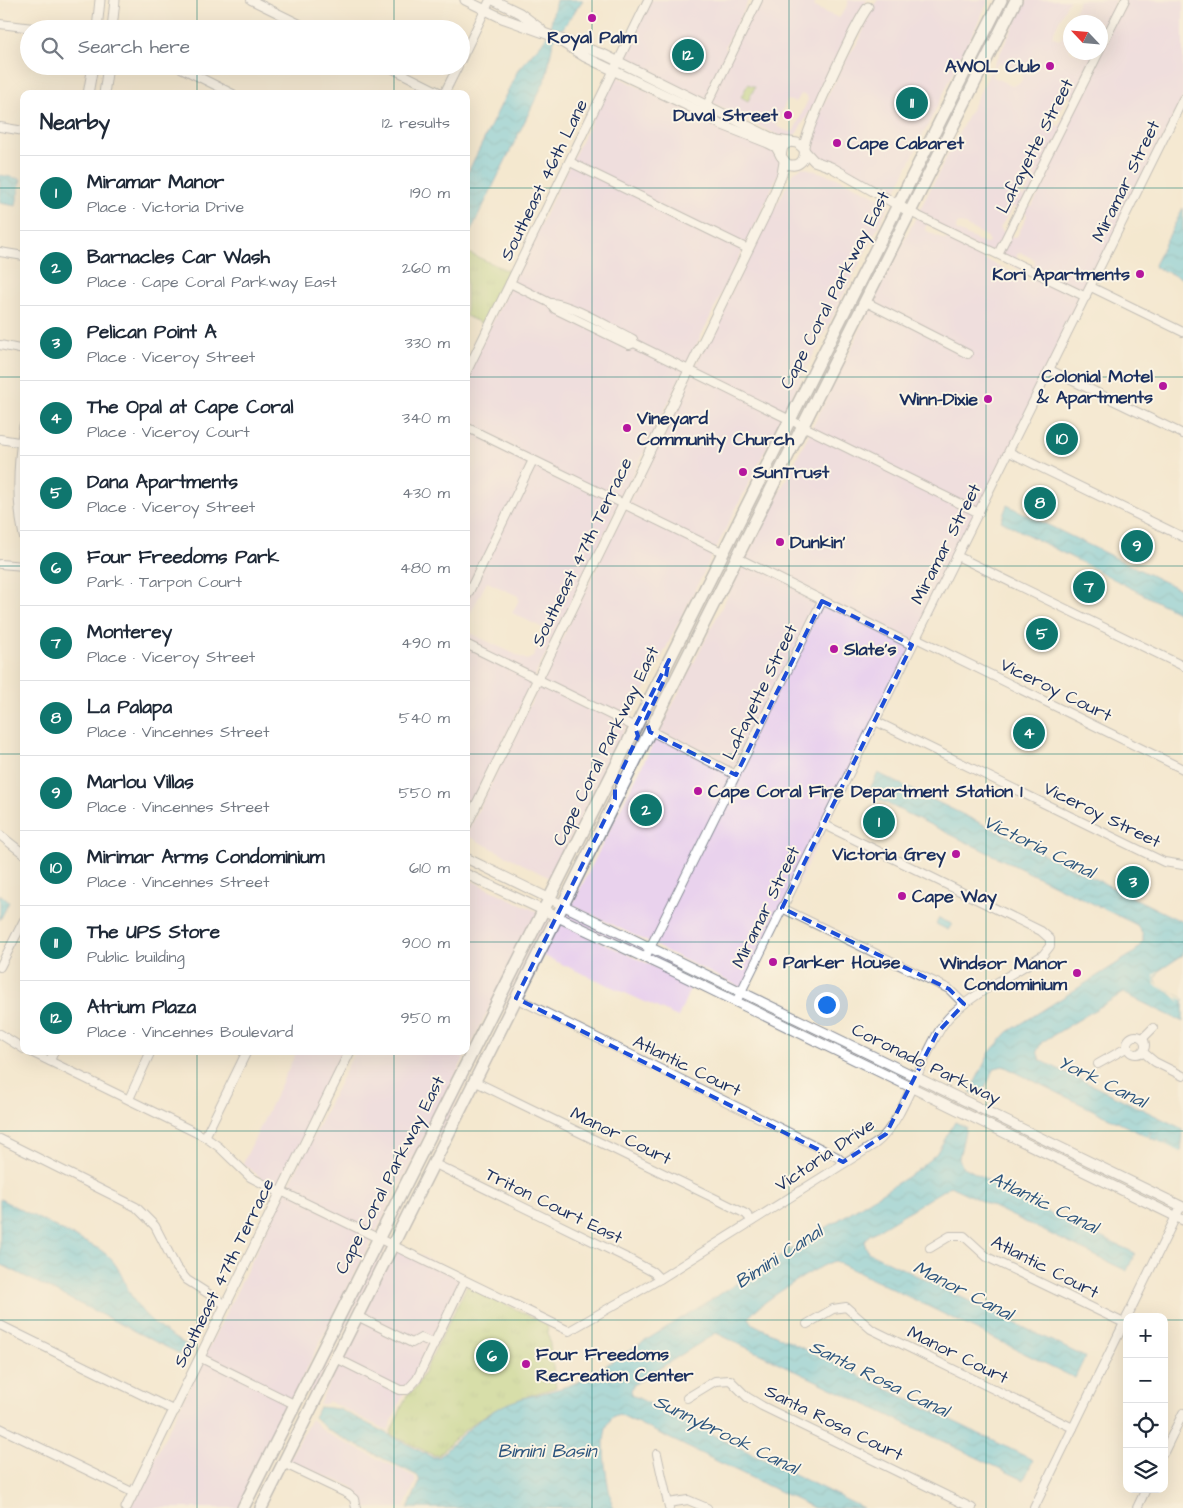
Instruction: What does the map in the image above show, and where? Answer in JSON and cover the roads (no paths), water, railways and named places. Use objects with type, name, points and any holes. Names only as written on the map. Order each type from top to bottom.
[{"type":"main road","name":"Cape Coral Parkway East","points":[[243,1508],[1001,0]]},
{"type":"main road","name":"Cape Coral Parkway East","points":[[261,1508],[1016,0]]},
{"type":"main road","points":[[736,557],[733,551],[735,542],[753,503],[755,487]]},
{"type":"main road","points":[[704,622],[703,611],[725,562],[722,552]]},
{"type":"main road","points":[[650,730],[646,724],[648,714],[666,676],[669,660]]},
{"type":"main road","points":[[615,799],[615,785],[638,736],[636,727]]},
{"type":"main road","points":[[283,1463],[279,1458],[280,1450],[305,1398],[308,1378]]},
{"type":"street","points":[[98,20],[100,0]]},
{"type":"street","points":[[113,20],[115,0]]},
{"type":"street","points":[[251,0],[292,20]]},
{"type":"street","points":[[465,0],[509,21],[545,32]]},
{"type":"street","points":[[470,41],[492,0],[520,13],[575,52],[614,71],[776,140],[797,142],[814,161],[831,167],[843,176]]},
{"type":"street","name":"Southeast 46th Lane","points":[[470,366],[648,0]]},
{"type":"street","points":[[705,109],[758,0]]},
{"type":"street","name":"Lafayette Street","points":[[1108,35],[1125,0]]},
{"type":"street","points":[[797,165],[804,159],[806,136],[822,99],[846,52],[855,28],[871,2]]},
{"type":"street","points":[[0,24],[20,26]]},
{"type":"street","points":[[558,39],[583,46],[618,62],[705,109],[720,124],[776,147],[782,159],[797,165],[806,164],[843,176],[910,212],[1086,297]]},
{"type":"street","name":"Lafayette Street","points":[[998,254],[1095,60]]},
{"type":"street","points":[[89,90],[91,75]]},
{"type":"street","points":[[105,90],[107,75]]},
{"type":"street","points":[[195,75],[225,90]]},
{"type":"street","points":[[405,75],[436,90]]},
{"type":"street","points":[[446,90],[454,75]]},
{"type":"street","points":[[782,159],[783,146],[799,136],[812,112],[822,99]]},
{"type":"street","name":"Miramar Street","points":[[736,1002],[1183,99]]},
{"type":"street","points":[[0,127],[20,130]]},
{"type":"street","name":"Southeast 47th Terrace","points":[[470,818],[766,211],[782,174],[782,159]]},
{"type":"street","points":[[570,162],[748,249]]},
{"type":"street","name":"Southeast 47th Terrace","points":[[766,211],[775,200],[789,171],[797,165]]},
{"type":"street","points":[[0,252],[20,255]]},
{"type":"street","points":[[510,283],[550,303],[554,309],[586,325],[629,345],[634,343],[979,513]]},
{"type":"street","points":[[1090,288],[1183,332]]},
{"type":"street","points":[[866,302],[968,354]]},
{"type":"street","points":[[0,345],[20,349]]},
{"type":"street","points":[[1050,370],[1183,434]]},
{"type":"street","points":[[470,429],[722,552]]},
{"type":"street","points":[[0,439],[20,443]]},
{"type":"street","points":[[1009,452],[1183,537]]},
{"type":"street","points":[[470,590],[533,460]]},
{"type":"street","points":[[20,480],[20,506]]},
{"type":"street","points":[[957,556],[1183,666]]},
{"type":"street","name":"Viceroy Court","points":[[736,557],[822,601],[1183,768]]},
{"type":"street","points":[[0,564],[20,566]]},
{"type":"street","name":"Lafayette Street","points":[[645,958],[822,601]]},
{"type":"street","points":[[470,646],[636,727]]},
{"type":"street","name":"Viceroy Street","points":[[875,721],[1165,862],[1183,866]]},
{"type":"street","points":[[650,730],[736,775]]},
{"type":"street","name":"Victoria Drive","points":[[464,1281],[570,1332],[660,1279],[843,1162],[875,1144],[886,1134],[939,1030],[949,1017],[964,1004],[1043,956],[1050,946],[1048,936],[824,824]]},
{"type":"street","points":[[0,835],[20,851]]},
{"type":"street","name":"Coronado Parkway","points":[[470,860],[651,946],[1182,1207]]},
{"type":"street","name":"Coronado Parkway","points":[[470,876],[645,958],[1180,1219]]},
{"type":"street","points":[[782,908],[949,989],[964,1004]]},
{"type":"street","points":[[0,967],[20,928]]},
{"type":"street","name":"Atlantic Court","points":[[516,998],[838,1157],[843,1162]]},
{"type":"street","points":[[1143,1038],[1153,1028]]},
{"type":"street","points":[[0,1034],[20,1046]]},
{"type":"street","points":[[1133,1036],[1143,1038],[1146,1046],[1143,1052],[1135,1054],[1128,1047],[1128,1040],[1133,1036]]},
{"type":"street","points":[[1098,1064],[1128,1047]]},
{"type":"street","points":[[1143,1052],[1155,1062],[1183,1076]]},
{"type":"street","points":[[37,1055],[205,1137],[219,1147],[250,1176],[464,1281],[417,1379],[407,1390],[400,1390],[336,1358]]},
{"type":"street","points":[[50,1061],[52,1055]]},
{"type":"street","points":[[129,1099],[149,1055]]},
{"type":"street","points":[[205,1137],[245,1055]]},
{"type":"street","name":"Southeast 47th Terrace","points":[[126,1508],[348,1055]]},
{"type":"street","name":"Manor Court","points":[[474,1081],[718,1200],[746,1214],[752,1220]]},
{"type":"street","points":[[0,1139],[136,1207],[155,1226],[176,1267],[187,1280],[226,1305]]},
{"type":"street","points":[[1050,1155],[1055,1144]]},
{"type":"street","name":"Triton Court East","points":[[433,1163],[629,1259],[653,1272],[660,1279]]},
{"type":"street","points":[[1129,1313],[1180,1219],[1182,1207]]},
{"type":"street","name":"Atlantic Court","points":[[930,1248],[950,1236],[964,1236],[987,1257],[1123,1318]]},
{"type":"street","name":"Manor Court","points":[[807,1324],[833,1308],[846,1307],[871,1329],[1073,1428]]},
{"type":"street","points":[[357,1316],[412,1343],[421,1338],[434,1344]]},
{"type":"street","points":[[0,1325],[174,1410]]},
{"type":"street","points":[[1034,1508],[1123,1325]]},
{"type":"street","points":[[200,1358],[294,1404]]},
{"type":"street","name":"Santa Rosa Court","points":[[687,1398],[716,1381],[730,1380],[747,1397],[762,1406],[972,1508]]},
{"type":"street","points":[[1166,1448],[1183,1413]]},
{"type":"street","points":[[0,1428],[134,1493]]},
{"type":"street","points":[[657,1454],[668,1506],[688,1500],[707,1508]]},
{"type":"street","points":[[283,1463],[348,1494],[354,1499],[356,1507]]},
{"type":"street","points":[[1137,1508],[1144,1493]]},
{"type":"water","points":[[556,0],[583,0],[553,42],[546,78],[470,233],[470,168],[519,68],[545,39],[550,28]]},
{"type":"water","points":[[0,175],[20,179],[16,206],[0,203]]},
{"type":"water","points":[[1183,208],[1183,279],[1154,265]]},
{"type":"water","points":[[1007,505],[1183,591],[1183,615],[1001,521]]},
{"type":"water","points":[[878,773],[1183,922],[1183,955],[1160,970],[1155,979],[1158,985],[1183,998],[1183,1022],[1123,993],[1042,1042],[1037,1051],[1040,1060],[1183,1129],[1181,1153],[1166,1145],[1168,1140],[1165,1145],[1149,1137],[1151,1131],[1148,1137],[1003,1066],[995,1068],[980,1097],[970,1092],[990,1052],[1008,1032],[1135,952],[1143,941],[1143,934],[1137,925],[867,794]]},
{"type":"water","points":[[0,894],[9,902],[0,920]]},
{"type":"water","points":[[939,918],[952,924],[948,930],[936,924]]},
{"type":"water","name":"Bimini Basin","points":[[955,1122],[966,1127],[959,1158],[962,1166],[1055,1216],[1135,1253],[1127,1271],[950,1186],[868,1236],[864,1242],[868,1252],[1085,1357],[1075,1378],[835,1261],[816,1269],[788,1286],[753,1312],[749,1318],[753,1324],[1033,1460],[1024,1480],[716,1333],[633,1385],[632,1395],[863,1508],[814,1508],[619,1414],[611,1419],[606,1429],[604,1442],[608,1487],[613,1508],[408,1508],[420,1482],[418,1476],[327,1430],[314,1417],[319,1407],[339,1409],[432,1457],[439,1457],[475,1424],[494,1410],[517,1400],[559,1389],[584,1379],[915,1172],[936,1154]]},
{"type":"water","points":[[0,1199],[99,1249],[107,1255],[118,1268],[143,1313],[162,1330],[193,1348],[188,1358],[0,1264]]},
{"type":"place","name":"Royal Palm","points":[[592,18]]},
{"type":"place","name":"Atrium Plaza","points":[[688,55]]},
{"type":"place","name":"AWOL Club","points":[[1050,66]]},
{"type":"place","name":"The UPS Store","points":[[912,103]]},
{"type":"place","name":"Duval Street","points":[[788,115]]},
{"type":"place","name":"Cape Cabaret","points":[[837,143]]},
{"type":"place","name":"Kori Apartments","points":[[1140,274]]},
{"type":"place","name":"Colonial Motel & Apartments","points":[[1163,386]]},
{"type":"place","name":"Winn-Dixie","points":[[988,399]]},
{"type":"place","name":"Vineyard Community Church","points":[[627,428]]},
{"type":"place","name":"Mirimar Arms Condominium","points":[[1062,439]]},
{"type":"place","name":"SunTrust","points":[[743,472]]},
{"type":"place","name":"La Palapa","points":[[1040,503]]},
{"type":"place","name":"Dunkin'","points":[[780,542]]},
{"type":"place","name":"Marlou Villas","points":[[1137,546]]},
{"type":"place","name":"Monterey","points":[[1089,587]]},
{"type":"place","name":"Dana Apartments","points":[[1042,634]]},
{"type":"place","name":"Slate's","points":[[834,649]]},
{"type":"place","name":"The Opal at Cape Coral","points":[[1029,733]]},
{"type":"place","name":"Cape Coral Fire Department Station 1","points":[[698,791]]},
{"type":"place","name":"Barnacles Car Wash","points":[[646,810]]},
{"type":"place","name":"Miramar Manor","points":[[879,822]]},
{"type":"place","name":"Victoria Grey","points":[[956,854]]},
{"type":"place","name":"Pelican Point A","points":[[1133,882]]},
{"type":"place","name":"Cape Way","points":[[902,896]]},
{"type":"place","name":"Parker House","points":[[773,962]]},
{"type":"place","name":"Windsor Manor Condominium","points":[[1077,973]]},
{"type":"place","name":"Four Freedoms Park","points":[[492,1356]]},
{"type":"place","name":"Four Freedoms Recreation Center","points":[[526,1364]]},
{"type":"water label","name":"Victoria Canal","points":[[1039,847]]},
{"type":"water label","name":"York Canal","points":[[1102,1082]]},
{"type":"water label","name":"Atlantic Canal","points":[[1044,1203]]},
{"type":"water label","name":"Bimini Canal","points":[[779,1257]]},
{"type":"water label","name":"Manor Canal","points":[[963,1291]]},
{"type":"water label","name":"Santa Rosa Canal","points":[[879,1379]]},
{"type":"water label","name":"Sunnybrook Canal","points":[[726,1435]]}]
